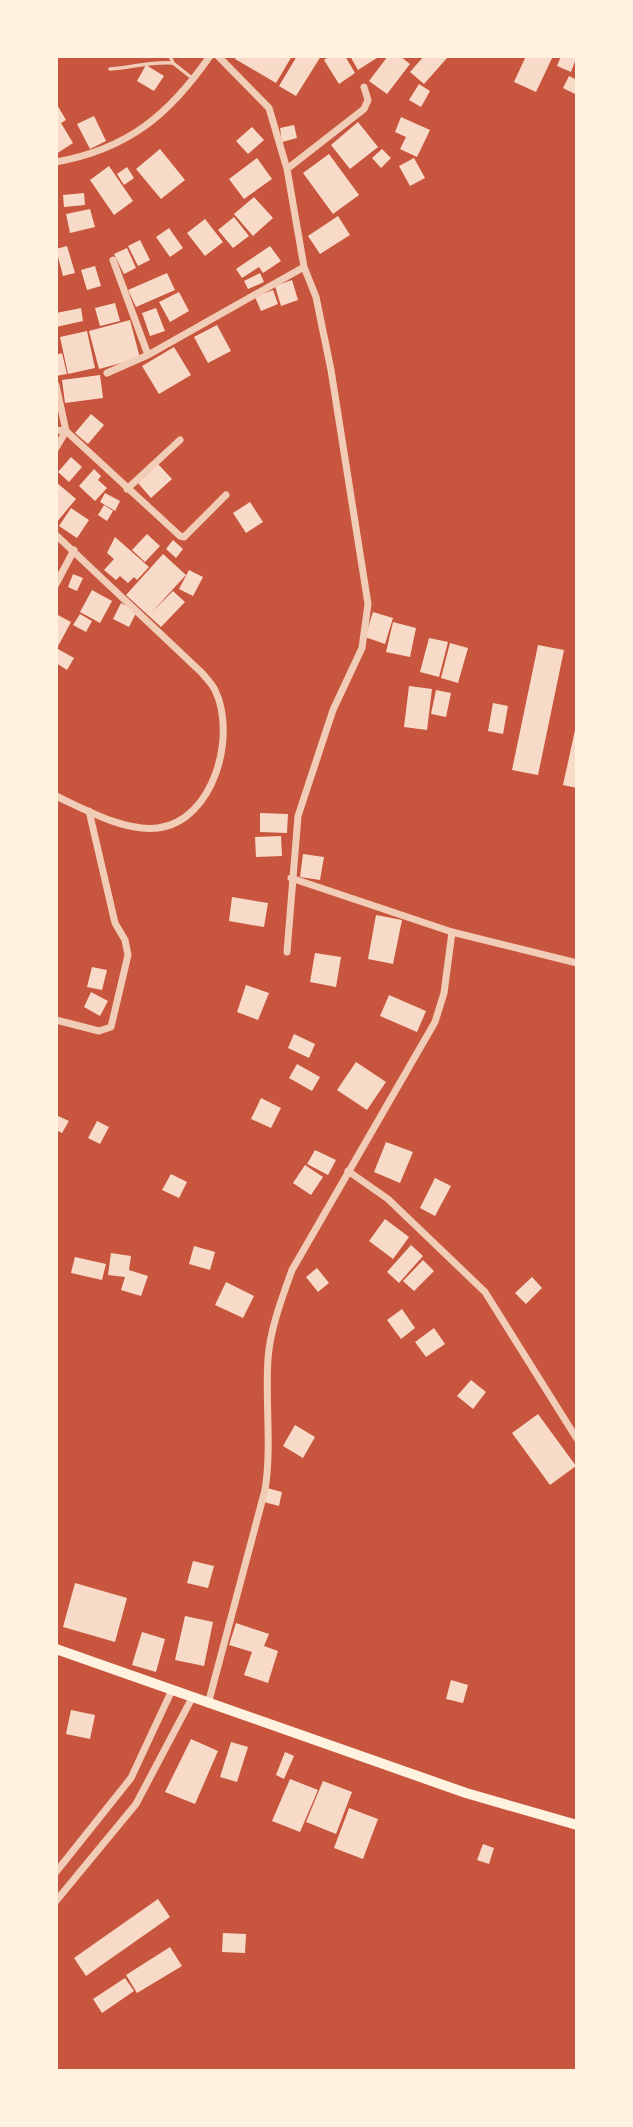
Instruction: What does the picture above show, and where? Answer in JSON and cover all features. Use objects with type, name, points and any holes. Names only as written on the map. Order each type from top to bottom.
[{"type":"main road","points":[[56,1649],[466,1793],[577,1825]]},
{"type":"street","points":[[56,162],[98,153],[129,139],[162,114],[194,79],[210,56]]},
{"type":"street","points":[[218,56],[269,108],[287,169],[304,267],[316,297],[331,370],[368,614],[362,648],[333,709],[298,816],[291,878],[288,953]]},
{"type":"street","points":[[287,169],[363,109],[368,100],[364,87]]},
{"type":"street","points":[[113,260],[131,300],[148,355]]},
{"type":"street","points":[[107,373],[148,355],[304,267]]},
{"type":"street","points":[[56,385],[66,431],[172,530],[184,537],[226,495]]},
{"type":"street","points":[[56,430],[66,431]]},
{"type":"street","points":[[56,449],[66,431]]},
{"type":"street","points":[[127,489],[180,440]]},
{"type":"street","points":[[56,535],[202,673],[215,691],[222,729],[220,756],[211,783],[195,810],[175,824],[150,828],[130,825],[56,796]]},
{"type":"street","points":[[56,584],[74,550]]},
{"type":"street","points":[[56,1020],[99,1031],[111,1027],[129,960],[125,940],[115,923],[89,811]]},
{"type":"street","points":[[291,878],[452,932],[577,963]]},
{"type":"street","points":[[208,1704],[265,1490],[269,1463],[268,1358],[278,1309],[292,1269],[435,1022],[444,993],[452,932]]},
{"type":"street","points":[[348,1171],[388,1199],[485,1292],[577,1439]]},
{"type":"street","points":[[56,1872],[131,1778],[172,1690]]},
{"type":"street","points":[[56,1901],[136,1804],[192,1698]]},
{"type":"lane","points":[[170,56],[173,63],[194,79]]},
{"type":"lane","points":[[110,69],[132,68],[150,61],[173,63]]},
{"type":"building","points":[[237,56],[292,56],[276,83],[235,59]]},
{"type":"building","points":[[297,56],[321,56],[296,96],[279,86]]},
{"type":"building","points":[[330,56],[345,56],[355,73],[339,84],[324,60]]},
{"type":"building","points":[[350,56],[380,56],[358,70]]},
{"type":"building","points":[[388,56],[400,56],[410,64],[387,94],[369,81]]},
{"type":"building","points":[[424,56],[447,58],[424,84],[410,72]]},
{"type":"building","points":[[526,56],[553,56],[536,92],[514,82]]},
{"type":"building","points":[[561,56],[577,56],[571,72],[557,66]]},
{"type":"building","points":[[146,65],[164,76],[154,91],[137,81]]},
{"type":"building","points":[[569,76],[577,80],[577,95],[563,88]]},
{"type":"building","points":[[419,84],[430,91],[421,107],[409,100]]},
{"type":"building","points":[[56,103],[66,120],[61,123],[73,143],[56,154]]},
{"type":"building","points":[[94,116],[106,141],[90,149],[77,124]]},
{"type":"building","points":[[401,117],[430,130],[417,157],[400,149],[406,137],[395,132]]},
{"type":"building","points":[[358,122],[378,147],[350,169],[331,145]]},
{"type":"building","points":[[294,125],[297,138],[282,142],[280,128]]},
{"type":"building","points":[[252,127],[264,140],[248,154],[236,141]]},
{"type":"building","points":[[160,149],[185,180],[161,199],[136,169]]},
{"type":"building","points":[[382,149],[391,158],[381,168],[372,158]]},
{"type":"building","points":[[329,154],[359,195],[333,214],[303,173]]},
{"type":"building","points":[[257,158],[272,179],[244,199],[229,179]]},
{"type":"building","points":[[414,158],[425,178],[410,186],[399,166]]},
{"type":"building","points":[[109,166],[133,201],[114,215],[90,180]]},
{"type":"building","points":[[127,167],[134,178],[124,185],[117,174]]},
{"type":"building","points":[[84,193],[85,205],[64,207],[63,195]]},
{"type":"building","points":[[254,197],[273,218],[253,236],[234,214]]},
{"type":"building","points":[[90,209],[95,227],[70,233],[66,214]]},
{"type":"building","points":[[338,216],[350,235],[320,254],[308,236]]},
{"type":"building","points":[[234,217],[249,236],[233,248],[218,230]]},
{"type":"building","points":[[205,219],[223,242],[205,256],[187,233]]},
{"type":"building","points":[[169,228],[183,248],[170,257],[156,237]]},
{"type":"building","points":[[140,240],[150,260],[138,266],[128,246]]},
{"type":"building","points":[[67,246],[75,273],[63,276],[56,249]]},
{"type":"building","points":[[270,246],[281,261],[263,273],[259,267],[242,278],[236,269]]},
{"type":"building","points":[[127,248],[136,268],[124,274],[114,254]]},
{"type":"building","points":[[95,266],[101,286],[87,290],[81,270]]},
{"type":"building","points":[[167,273],[175,290],[136,307],[128,290]]},
{"type":"building","points":[[260,273],[264,282],[248,289],[244,281]]},
{"type":"building","points":[[292,280],[298,300],[281,306],[275,286]]},
{"type":"building","points":[[273,290],[278,304],[261,311],[255,297]]},
{"type":"building","points":[[179,292],[189,311],[170,322],[159,302]]},
{"type":"building","points":[[115,303],[120,321],[100,326],[95,308]]},
{"type":"building","points":[[81,308],[83,321],[56,327],[56,313]]},
{"type":"building","points":[[156,308],[165,331],[150,336],[142,313]]},
{"type":"building","points":[[130,320],[140,358],[99,369],[89,331]]},
{"type":"building","points":[[217,325],[231,351],[208,363],[194,337]]},
{"type":"building","points":[[87,331],[95,368],[68,374],[60,337]]},
{"type":"building","points":[[174,347],[191,375],[159,394],[142,366]]},
{"type":"building","points":[[62,353],[67,374],[56,376],[56,355]]},
{"type":"building","points":[[100,375],[103,398],[65,403],[62,380]]},
{"type":"building","points":[[91,414],[104,425],[88,444],[75,433]]},
{"type":"building","points":[[71,457],[82,467],[69,482],[58,472]]},
{"type":"building","points":[[158,464],[172,479],[151,498],[138,483]]},
{"type":"building","points":[[94,469],[101,476],[98,480],[107,488],[95,501],[79,486]]},
{"type":"building","points":[[56,482],[76,499],[56,523]]},
{"type":"building","points":[[105,493],[120,501],[115,511],[100,502]]},
{"type":"building","points":[[250,502],[263,522],[246,533],[233,513]]},
{"type":"building","points":[[104,505],[113,511],[107,521],[98,515]]},
{"type":"building","points":[[71,508],[89,520],[77,538],[59,526]]},
{"type":"building","points":[[147,534],[160,546],[145,562],[132,550]]},
{"type":"building","points":[[115,537],[149,567],[137,580],[134,577],[128,583],[120,576],[116,580],[104,570],[114,559],[107,553]]},
{"type":"building","points":[[173,540],[183,549],[176,558],[166,549]]},
{"type":"building","points":[[163,554],[186,575],[152,612],[173,591],[185,602],[161,627],[126,595]]},
{"type":"building","points":[[189,570],[203,577],[193,596],[179,589]]},
{"type":"building","points":[[73,574],[83,578],[77,591],[68,587]]},
{"type":"building","points":[[92,590],[112,601],[100,623],[80,612]]},
{"type":"building","points":[[121,603],[137,611],[129,627],[113,619]]},
{"type":"building","points":[[373,612],[393,618],[385,644],[365,637]]},
{"type":"building","points":[[56,614],[71,622],[56,650]]},
{"type":"building","points":[[80,614],[92,621],[86,632],[73,625]]},
{"type":"building","points":[[393,622],[416,628],[410,657],[386,652]]},
{"type":"building","points":[[429,638],[448,642],[439,677],[420,672]]},
{"type":"building","points":[[450,643],[468,648],[458,683],[441,678]]},
{"type":"building","points":[[538,645],[564,650],[538,775],[512,770]]},
{"type":"building","points":[[58,649],[74,658],[67,670],[56,663]]},
{"type":"building","points":[[409,686],[432,689],[427,730],[404,727]]},
{"type":"building","points":[[436,690],[451,693],[446,717],[431,714]]},
{"type":"building","points":[[493,703],[508,706],[503,734],[488,731]]},
{"type":"building","points":[[577,721],[577,788],[563,785]]},
{"type":"building","points":[[260,813],[288,814],[287,833],[260,832]]},
{"type":"building","points":[[281,836],[282,856],[256,857],[255,837]]},
{"type":"building","points":[[303,854],[324,857],[320,880],[300,877]]},
{"type":"building","points":[[232,897],[268,903],[264,927],[229,921]]},
{"type":"building","points":[[376,915],[402,920],[393,964],[368,959]]},
{"type":"building","points":[[315,953],[341,957],[336,987],[310,982]]},
{"type":"building","points":[[92,967],[107,970],[102,990],[87,987]]},
{"type":"building","points":[[246,985],[269,993],[258,1020],[237,1012]]},
{"type":"building","points":[[91,992],[108,1001],[100,1016],[84,1007]]},
{"type":"building","points":[[389,995],[426,1011],[417,1032],[380,1016]]},
{"type":"building","points":[[294,1034],[315,1044],[309,1058],[288,1048]]},
{"type":"building","points":[[356,1062],[386,1082],[367,1110],[337,1090]]},
{"type":"building","points":[[297,1064],[320,1077],[312,1091],[289,1078]]},
{"type":"building","points":[[261,1098],[281,1108],[271,1128],[251,1119]]},
{"type":"building","points":[[56,1115],[69,1121],[62,1133],[56,1130]]},
{"type":"building","points":[[97,1121],[109,1127],[100,1144],[88,1138]]},
{"type":"building","points":[[386,1142],[413,1152],[400,1183],[374,1172]]},
{"type":"building","points":[[315,1150],[336,1160],[328,1175],[307,1164]]},
{"type":"building","points":[[305,1165],[323,1177],[311,1195],[293,1183]]},
{"type":"building","points":[[171,1174],[187,1182],[179,1198],[162,1190]]},
{"type":"building","points":[[435,1178],[451,1186],[435,1216],[420,1208]]},
{"type":"building","points":[[385,1219],[409,1237],[393,1259],[369,1241]]},
{"type":"building","points":[[411,1245],[423,1256],[399,1283],[387,1272]]},
{"type":"building","points":[[194,1246],[215,1252],[210,1270],[189,1264]]},
{"type":"building","points":[[111,1253],[131,1256],[129,1270],[148,1276],[141,1296],[121,1290],[125,1277],[108,1275]]},
{"type":"building","points":[[75,1257],[106,1264],[102,1280],[71,1273]]},
{"type":"building","points":[[423,1260],[434,1271],[414,1291],[403,1281]]},
{"type":"building","points":[[317,1268],[329,1283],[318,1292],[306,1277]]},
{"type":"building","points":[[532,1277],[542,1288],[526,1304],[515,1293]]},
{"type":"building","points":[[226,1282],[254,1296],[243,1318],[215,1305]]},
{"type":"building","points":[[402,1309],[415,1328],[401,1339],[387,1320]]},
{"type":"building","points":[[434,1328],[445,1344],[426,1357],[415,1342]]},
{"type":"building","points":[[471,1380],[486,1392],[473,1409],[457,1396]]},
{"type":"building","points":[[538,1414],[576,1466],[550,1485],[512,1433]]},
{"type":"building","points":[[295,1425],[315,1437],[303,1458],[283,1446]]},
{"type":"building","points":[[267,1488],[282,1492],[279,1506],[264,1502]]},
{"type":"building","points":[[193,1561],[214,1566],[208,1588],[187,1583]]},
{"type":"building","points":[[75,1583],[127,1598],[115,1642],[63,1627]]},
{"type":"building","points":[[185,1616],[213,1622],[204,1666],[175,1660]]},
{"type":"building","points":[[236,1623],[269,1634],[264,1646],[278,1651],[268,1683],[244,1675],[252,1652],[229,1645]]},
{"type":"building","points":[[142,1632],[165,1639],[156,1672],[132,1665]]},
{"type":"building","points":[[451,1680],[468,1685],[463,1703],[446,1699]]},
{"type":"building","points":[[71,1710],[95,1715],[90,1739],[66,1734]]},
{"type":"building","points":[[191,1739],[218,1751],[195,1804],[165,1792]]},
{"type":"building","points":[[231,1742],[248,1747],[237,1782],[220,1777]]},
{"type":"building","points":[[285,1752],[294,1756],[284,1779],[276,1775]]},
{"type":"building","points":[[290,1779],[318,1790],[300,1832],[272,1821]]},
{"type":"building","points":[[323,1781],[352,1792],[336,1834],[306,1822]]},
{"type":"building","points":[[349,1808],[378,1819],[363,1859],[334,1848]]},
{"type":"building","points":[[483,1844],[494,1848],[489,1864],[477,1860]]},
{"type":"building","points":[[158,1899],[170,1917],[86,1976],[74,1958]]},
{"type":"building","points":[[223,1933],[246,1934],[245,1953],[222,1952]]},
{"type":"building","points":[[170,1947],[182,1966],[137,1993],[126,1975]]},
{"type":"building","points":[[125,1978],[134,1991],[102,2013],[93,1999]]}]
